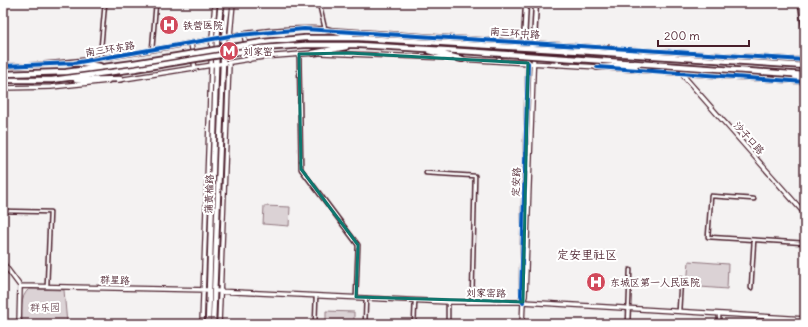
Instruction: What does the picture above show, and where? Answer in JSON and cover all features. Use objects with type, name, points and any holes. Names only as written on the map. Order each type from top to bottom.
[{"type":"main road","name":"蒲黄榆路","points":[[208,324],[220,3]]},
{"type":"main road","name":"蒲黄榆路","points":[[213,324],[224,37],[228,3]]},
{"type":"main road","points":[[524,42],[526,3]]},
{"type":"main road","points":[[534,42],[536,3]]},
{"type":"main road","points":[[325,29],[358,38]]},
{"type":"main road","points":[[3,74],[66,72],[263,42],[305,38],[358,38],[805,66]]},
{"type":"main road","points":[[52,80],[263,48],[305,45],[358,45],[416,48],[578,58],[805,75]]},
{"type":"main road","points":[[313,53],[358,45]]},
{"type":"main road","points":[[416,48],[462,59]]},
{"type":"main road","points":[[607,48],[661,58]]},
{"type":"main road","points":[[786,65],[805,62]]},
{"type":"main road","points":[[74,63],[105,66]]},
{"type":"main road","points":[[597,67],[655,64]]},
{"type":"main road","points":[[786,74],[805,80]]},
{"type":"main road","points":[[3,80],[120,79]]},
{"type":"street","points":[[100,59],[105,3]]},
{"type":"street","points":[[152,50],[156,3]]},
{"type":"street","points":[[202,324],[212,39],[215,3]]},
{"type":"street","points":[[230,36],[233,3]]},
{"type":"street","points":[[319,3],[325,29]]},
{"type":"street","points":[[800,3],[805,38]]},
{"type":"street","name":"南三环中路","points":[[218,38],[244,34],[325,29],[534,42],[805,62]]},
{"type":"street","points":[[244,34],[249,60]]},
{"type":"street","name":"南三环东路","points":[[3,66],[74,63],[218,38]]},
{"type":"street","points":[[499,61],[500,40]]},
{"type":"street","name":"定安路","points":[[523,302],[521,288],[528,63],[524,42]]},
{"type":"street","name":"定安路","points":[[523,302],[525,296],[534,42]]},
{"type":"street","points":[[191,43],[195,69]]},
{"type":"street","points":[[557,65],[559,44]]},
{"type":"street","points":[[3,88],[70,86],[249,60],[313,53],[349,53],[499,61],[805,80]]},
{"type":"street","points":[[299,54],[301,169],[358,246],[356,297]]},
{"type":"street","points":[[219,324],[229,63]]},
{"type":"street","name":"沙子口路","points":[[681,73],[805,214]]},
{"type":"street","points":[[426,173],[475,176],[472,300]]},
{"type":"street","points":[[219,187],[225,183]]},
{"type":"street","points":[[754,199],[710,196],[708,237],[805,244]]},
{"type":"street","points":[[3,211],[50,212],[47,286]]},
{"type":"street","points":[[751,288],[754,240]]},
{"type":"street","points":[[3,263],[20,286],[19,324]]},
{"type":"street","points":[[628,324],[630,270]]},
{"type":"street","points":[[679,312],[681,278]]},
{"type":"street","name":"群星路","points":[[20,286],[209,290]]},
{"type":"street","name":"刘家窑路","points":[[215,291],[448,302],[472,300],[523,302],[805,319]]},
{"type":"street","points":[[315,324],[316,296]]},
{"type":"street","points":[[365,324],[366,298]]},
{"type":"street","points":[[414,324],[415,300]]},
{"type":"street","points":[[448,302],[448,324]]},
{"type":"street","points":[[522,324],[523,302]]},
{"type":"street","points":[[719,314],[719,324]]},
{"type":"street","points":[[780,324],[781,317]]},
{"type":"highlighted area","points":[[349,53],[528,63],[523,302],[356,297],[358,245],[301,169],[299,54]]},
{"type":"green space","points":[[264,206],[290,207],[289,226],[263,224]]},
{"type":"green space","points":[[689,261],[728,264],[727,289],[687,286]]},
{"type":"green space","name":"群乐园","points":[[29,289],[64,290],[67,324],[22,324],[22,301]]},
{"type":"green space","points":[[326,311],[354,312],[354,324],[326,324]]},
{"type":"cycle path","points":[[3,66],[74,63],[230,36],[304,29],[805,60]]},
{"type":"cycle path","points":[[523,302],[521,295],[528,63]]},
{"type":"cycle path","points":[[597,67],[805,82]]},
{"type":"place","name":"铁营医院","points":[[169,25]]},
{"type":"place","name":"刘家窑","points":[[229,51]]},
{"type":"place","name":"东城区第一人民医院","points":[[596,282]]},
{"type":"district","name":"定安里社区","points":[[587,254]]}]
